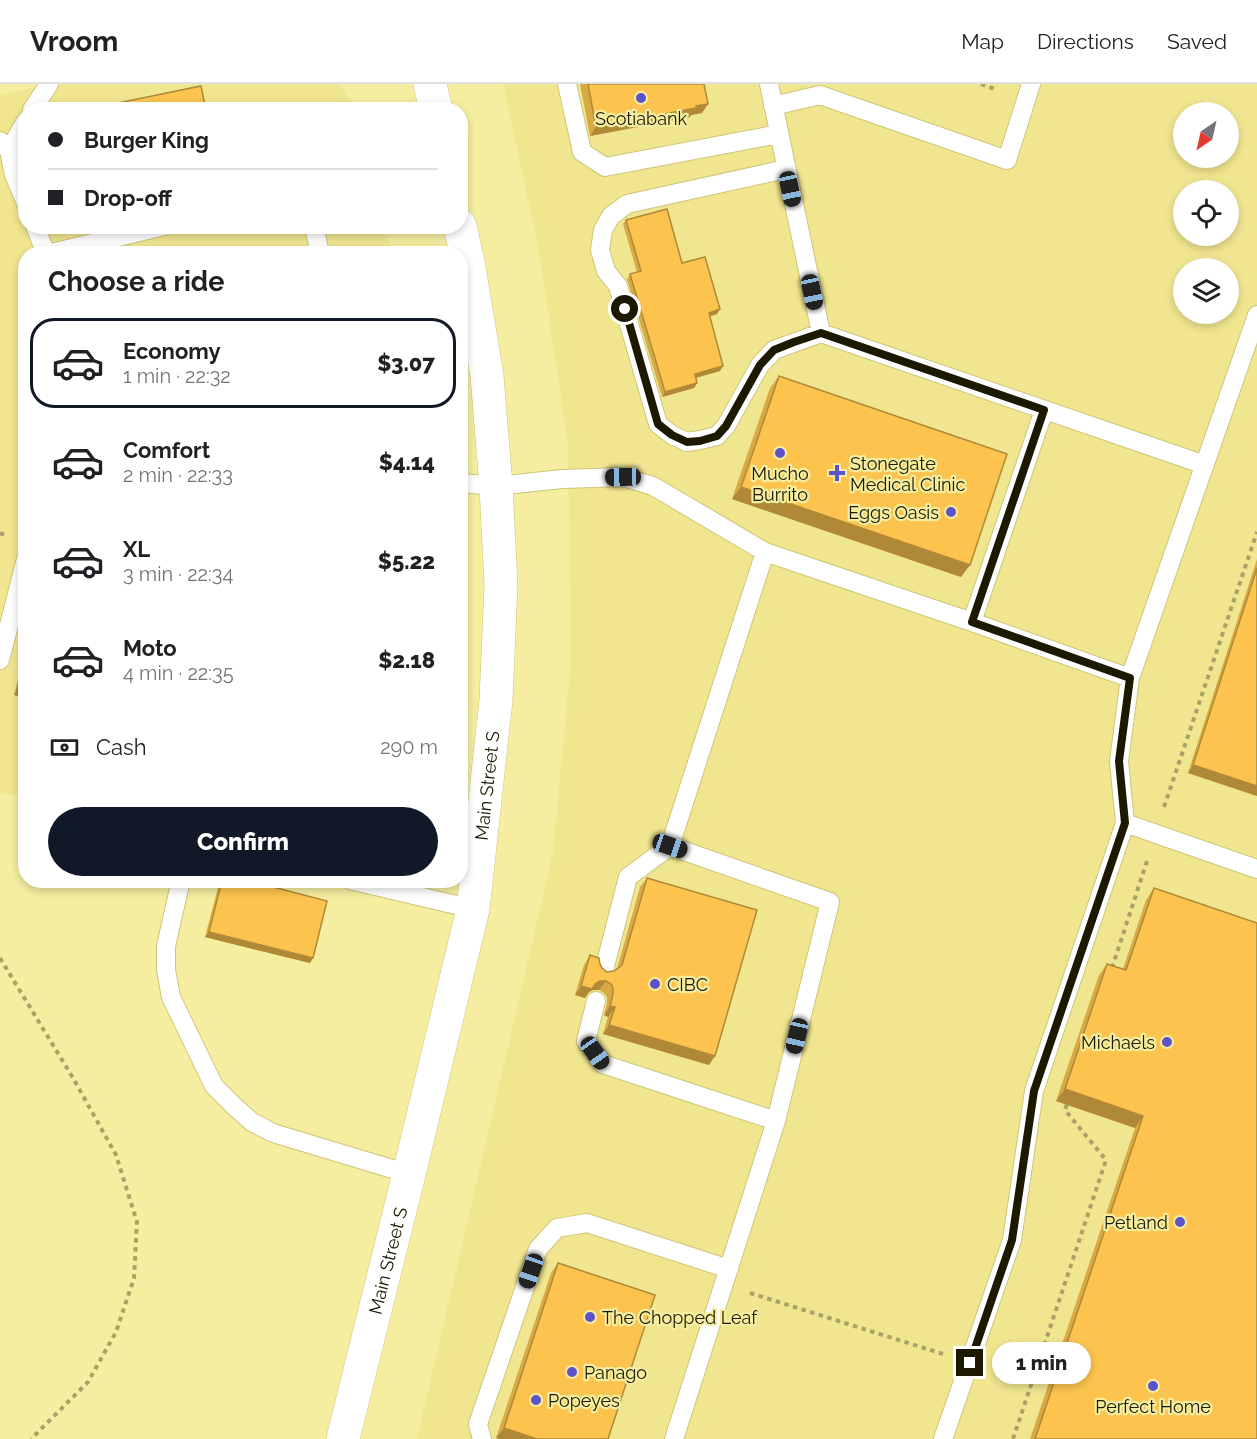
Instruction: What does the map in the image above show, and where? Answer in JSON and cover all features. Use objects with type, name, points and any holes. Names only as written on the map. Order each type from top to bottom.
[{"type":"main road","points":[[430,84],[433,102]]},
{"type":"main road","name":"Main Street S","points":[[344,1439],[473,909],[496,700],[501,585],[496,486],[487,376],[468,262]]},
{"type":"lane","points":[[37,102],[49,84]]},
{"type":"lane","points":[[567,84],[582,152],[605,167],[779,134]]},
{"type":"lane","points":[[769,84],[821,333]]},
{"type":"lane","points":[[773,106],[820,95],[1007,160],[1031,84]]},
{"type":"lane","points":[[18,130],[4,145],[7,177],[18,191]]},
{"type":"lane","points":[[786,169],[627,204],[611,216],[603,230],[600,250],[606,271],[618,286],[658,424],[672,435],[687,442],[717,436],[726,426],[760,365],[774,350],[821,333],[1204,465]]},
{"type":"lane","points":[[80,246],[131,234]]},
{"type":"lane","points":[[942,1439],[1012,1240],[1034,1091],[1125,823],[1119,761],[1130,678],[1257,315]]},
{"type":"lane","points":[[972,622],[1044,410]]},
{"type":"lane","points":[[468,484],[496,486],[562,479],[623,477],[652,486],[765,552],[1130,678]]},
{"type":"lane","points":[[604,970],[628,877],[670,846],[765,552]]},
{"type":"lane","points":[[0,660],[5,616],[18,581]]},
{"type":"lane","points":[[1125,823],[1257,869]]},
{"type":"lane","points":[[670,846],[830,902],[776,1121],[674,1439]]},
{"type":"lane","points":[[179,888],[166,946],[166,970],[171,997],[214,1086],[252,1122],[273,1133],[409,1174]]},
{"type":"lane","points":[[384,888],[473,909]]},
{"type":"lane","points":[[596,1001],[586,1041],[603,1064],[776,1121]]},
{"type":"lane","points":[[483,1439],[478,1424],[538,1249],[557,1227],[587,1222],[727,1276]]},
{"type":"path","points":[[981,84],[999,90],[1000,84]]},
{"type":"path","points":[[1163,809],[1257,532]]},
{"type":"path","points":[[1109,977],[1149,855]]},
{"type":"path","points":[[0,958],[73,1078],[116,1155],[138,1222],[134,1278],[116,1332],[88,1382],[31,1439]]},
{"type":"path","points":[[1013,1439],[1106,1160],[1065,1110],[1069,1099]]},
{"type":"path","points":[[727,1276],[970,1363],[1032,1381]]},
{"type":"shaded area","points":[[52,84],[340,84],[350,102],[18,102],[18,234],[387,234],[390,246],[18,246],[18,796],[0,793],[0,95]]},
{"type":"shaded area","points":[[503,84],[1257,84],[1257,1439],[417,1439],[553,853],[571,661],[568,445],[538,245]]},
{"type":"building","name":"Scotiabank","points":[[588,84],[704,84],[708,104],[596,127]]},
{"type":"building","points":[[201,86],[204,102],[123,102]]},
{"type":"building","points":[[667,209],[682,263],[705,257],[720,309],[709,313],[723,366],[695,374],[697,383],[665,392],[630,274],[641,271],[626,220]]},
{"type":"building","points":[[779,376],[1007,454],[970,565],[741,487]]},
{"type":"building","points":[[1257,568],[1257,786],[1193,765]]},
{"type":"building","name":"CIBC","points":[[647,878],[757,910],[715,1056],[609,1025],[615,1007],[610,1006],[613,994],[611,984],[600,981],[592,989],[581,986],[590,955],[599,958],[602,968],[607,972],[614,971],[622,965]]},
{"type":"building","points":[[220,888],[277,888],[327,901],[313,958],[209,932]]},
{"type":"building","points":[[1154,888],[1257,923],[1257,1439],[1035,1439],[1143,1116],[1065,1089],[1107,964],[1126,970]]},
{"type":"building","points":[[558,1263],[655,1295],[608,1439],[537,1439],[504,1428]]},
{"type":"place","name":"Scotiabank","points":[[641,98]]},
{"type":"place","name":"Mucho Burrito","points":[[780,453]]},
{"type":"place","name":"Stonegate Medical Clinic","points":[[837,473]]},
{"type":"place","name":"Eggs Oasis","points":[[951,512]]},
{"type":"place","name":"CIBC","points":[[655,984]]},
{"type":"place","name":"Michaels","points":[[1167,1042]]},
{"type":"place","name":"Petland","points":[[1180,1222]]},
{"type":"place","name":"The Chopped Leaf","points":[[590,1317]]},
{"type":"place","name":"Panago","points":[[572,1372]]},
{"type":"place","name":"Perfect Home","points":[[1153,1386]]},
{"type":"place","name":"Popeyes","points":[[536,1400]]},
{"type":"route","points":[[625,309],[658,424],[672,435],[687,442],[717,436],[726,426],[760,365],[774,350],[821,333],[1044,410],[972,622],[1130,678],[1119,761],[1125,823],[1034,1091],[1012,1240],[970,1363]]}]
